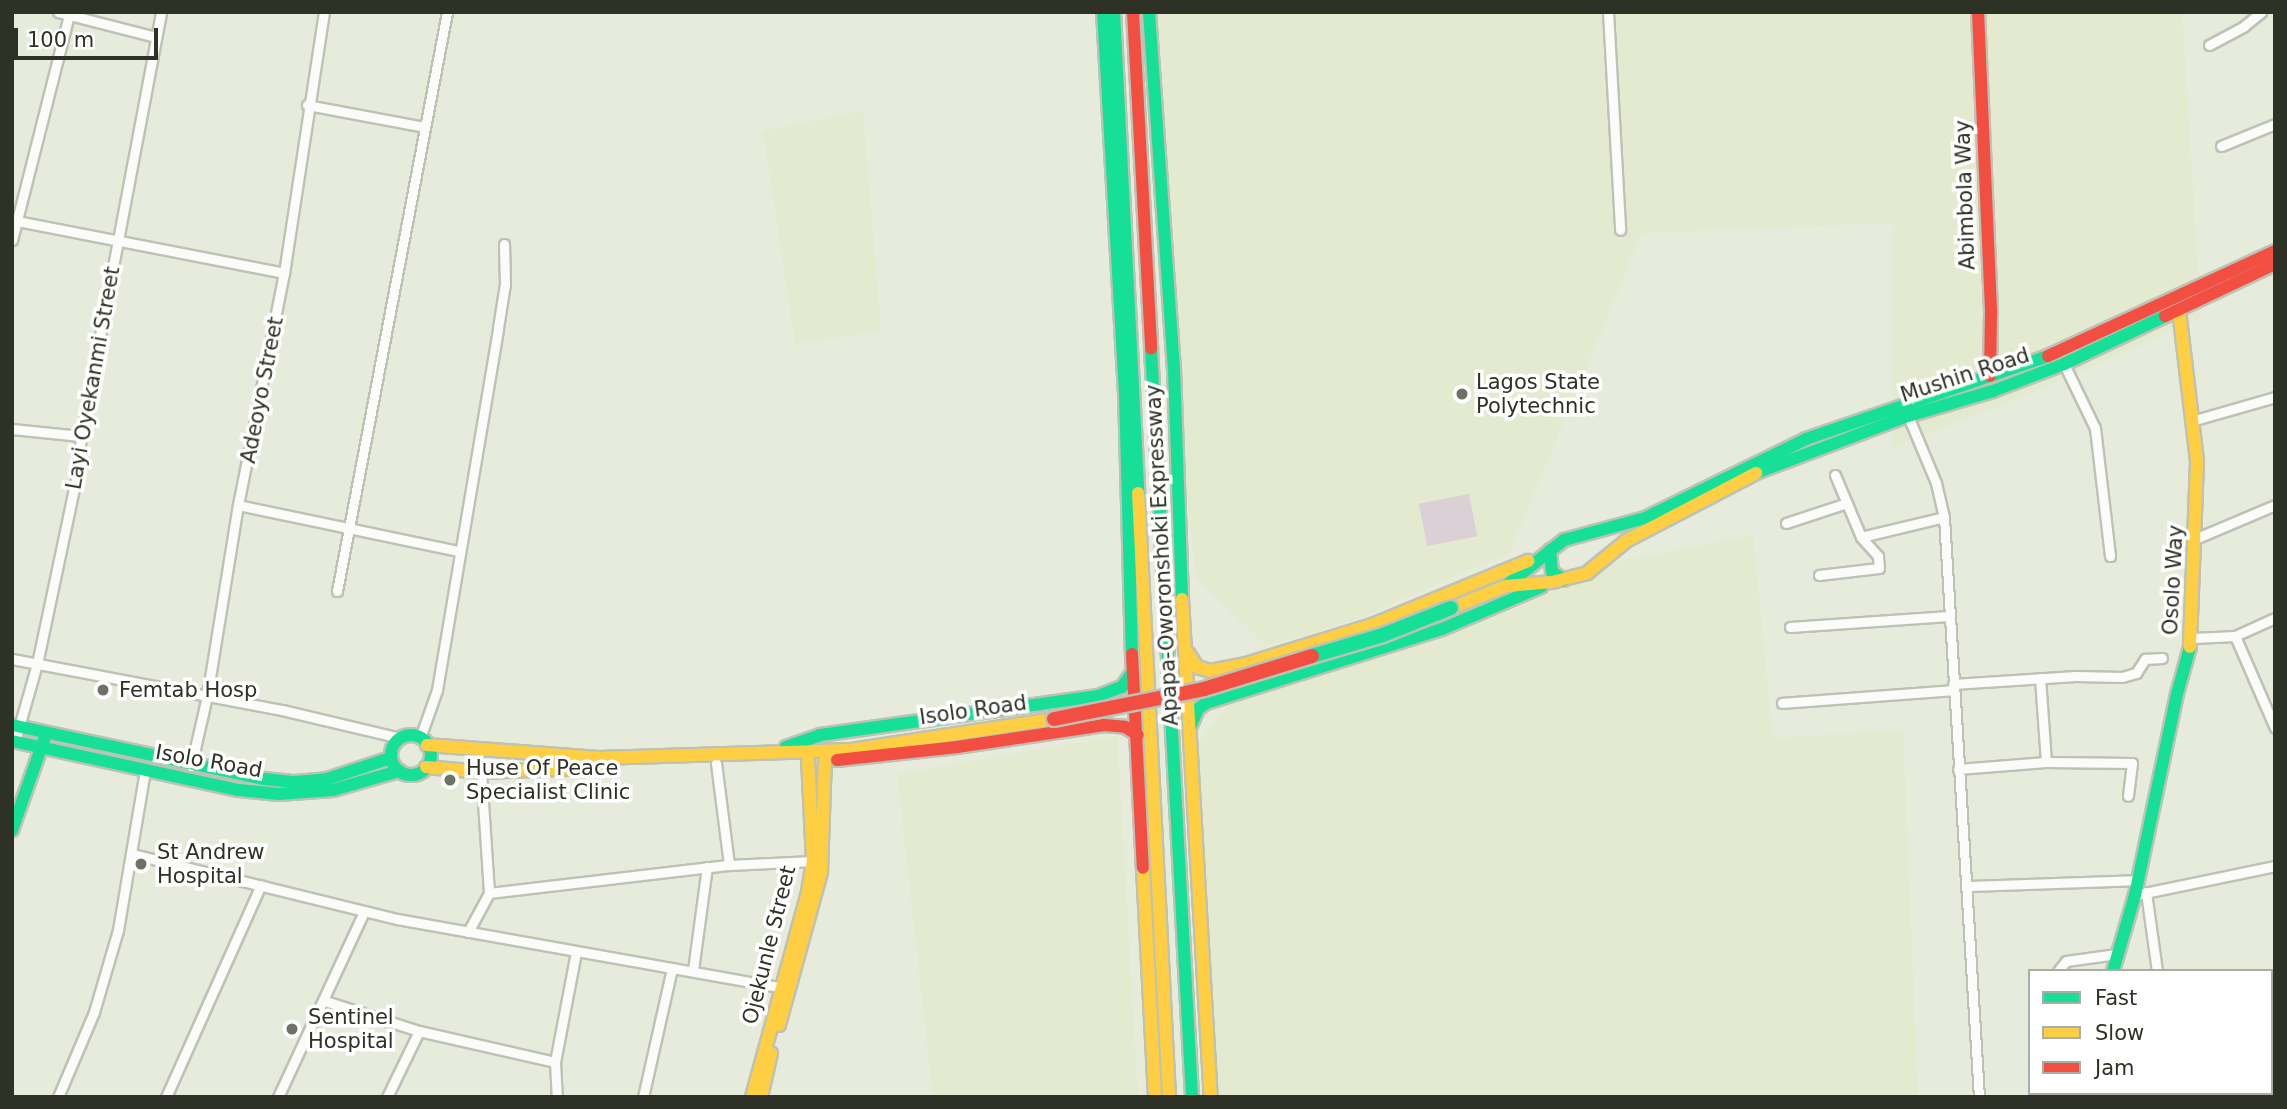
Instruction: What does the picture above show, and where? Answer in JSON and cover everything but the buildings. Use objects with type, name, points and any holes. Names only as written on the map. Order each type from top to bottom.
[{"type":"main road","name":"Apapa-Oworonshoki Expressway","points":[[1103,12],[1124,379],[1133,671],[1155,1097]]},
{"type":"main road","name":"Apapa-Oworonshoki Expressway","points":[[1114,12],[1169,1097]]},
{"type":"main road","name":"Apapa-Oworonshoki Expressway","points":[[1133,12],[1192,1097]]},
{"type":"main road","name":"Apapa-Oworonshoki Expressway","points":[[1149,12],[1174,369],[1177,489],[1210,1097]]},
{"type":"main road","name":"Abimbola Way","points":[[1978,12],[1991,313],[1990,376]]},
{"type":"main road","name":"Mushin Road","points":[[1667,514],[1806,439],[2057,353],[2275,251]]},
{"type":"main road","name":"Mushin Road","points":[[1667,514],[1770,467],[1908,415],[1993,391],[2064,364],[2275,264]]},
{"type":"main road","name":"Osolo Way","points":[[2114,969],[2139,889],[2177,694],[2193,638],[2197,538],[2194,420],[2179,310]]},
{"type":"main road","points":[[1506,586],[1564,540],[1667,514]]},
{"type":"main road","points":[[1191,727],[1198,709],[1206,703],[1442,629],[1558,581],[1587,573],[1626,541],[1667,514]]},
{"type":"main road","points":[[1592,531],[1606,541],[1609,557]]},
{"type":"main road","points":[[1186,649],[1192,662],[1204,670],[1214,671],[1246,664],[1372,625],[1546,552]]},
{"type":"main road","points":[[1546,552],[1558,581]]},
{"type":"main road","points":[[1506,586],[1558,581]]},
{"type":"main road","name":"Isolo Road","points":[[424,741],[599,758],[851,750],[1054,719],[1204,689],[1383,635],[1506,586]]},
{"type":"main road","points":[[770,752],[820,735],[1098,695],[1122,687],[1133,671]]},
{"type":"main road","name":"Isolo Road","points":[[16,725],[191,766],[295,782],[327,779],[391,758]]},
{"type":"main road","points":[[426,767],[430,756],[424,741],[410,735],[400,738],[393,747],[391,758],[399,771],[411,775],[426,767],[481,772],[900,755],[1104,725],[1129,728],[1138,735]]},
{"type":"main road","points":[[12,830],[46,734]]},
{"type":"main road","name":"Isolo Road","points":[[13,741],[239,790],[279,794],[333,790],[399,771]]},
{"type":"main road","points":[[808,760],[851,750]]},
{"type":"main road","name":"Ojekunle Street","points":[[761,1097],[813,860],[808,760]]},
{"type":"main road","name":"Ojekunle Street","points":[[752,1097],[821,872],[825,760]]},
{"type":"street","points":[[58,12],[156,37]]},
{"type":"street","name":"Layi Oyekanmi Street","points":[[13,741],[37,664],[77,474],[81,436],[161,12]]},
{"type":"street","name":"Adeoyo Street","points":[[191,766],[207,696],[238,505],[284,273],[307,105],[324,12]]},
{"type":"street","points":[[337,591],[447,12]]},
{"type":"street","points":[[1608,12],[1620,230]]},
{"type":"street","points":[[2209,45],[2244,26],[2261,12]]},
{"type":"street","points":[[12,240],[69,15]]},
{"type":"street","points":[[307,105],[425,127]]},
{"type":"street","points":[[2221,146],[2275,124]]},
{"type":"street","points":[[17,221],[284,273]]},
{"type":"street","points":[[424,741],[436,690],[505,284],[504,244]]},
{"type":"street","points":[[2064,364],[2095,428],[2110,556]]},
{"type":"street","points":[[2194,420],[2275,397]]},
{"type":"street","points":[[1908,415],[1936,482],[1944,517],[1979,1097]]},
{"type":"street","points":[[12,429],[81,436]]},
{"type":"street","points":[[1819,575],[1865,573],[1879,568],[1878,556],[1861,537],[1835,475]]},
{"type":"street","points":[[1786,523],[1847,503]]},
{"type":"street","points":[[238,505],[459,551]]},
{"type":"street","points":[[2197,538],[2275,505]]},
{"type":"street","points":[[1861,537],[1944,517]]},
{"type":"street","points":[[1790,627],[1949,616]]},
{"type":"street","points":[[2193,638],[2235,636],[2275,618]]},
{"type":"street","points":[[2235,636],[2275,728]]},
{"type":"street","points":[[1782,703],[2039,678],[2122,677],[2136,673],[2145,659],[2162,658]]},
{"type":"street","points":[[12,659],[282,710],[400,738]]},
{"type":"street","points":[[2039,678],[2046,762]]},
{"type":"street","points":[[1958,769],[2046,762],[2132,763],[2128,796]]},
{"type":"street","points":[[716,764],[729,865]]},
{"type":"street","points":[[58,1097],[94,1012],[118,930],[145,771]]},
{"type":"street","points":[[468,932],[489,893],[481,772]]},
{"type":"street","points":[[132,854],[364,912],[785,988]]},
{"type":"street","points":[[489,893],[707,867],[813,860]]},
{"type":"street","points":[[1967,886],[2139,889],[2275,866]]},
{"type":"street","points":[[693,970],[707,867]]},
{"type":"street","points":[[166,1097],[261,886]]},
{"type":"street","points":[[2139,889],[2157,969]]},
{"type":"street","points":[[278,1097],[325,1001],[364,912]]},
{"type":"street","points":[[557,1097],[555,1062],[576,952]]},
{"type":"street","points":[[2060,969],[2066,961],[2118,954]]},
{"type":"street","points":[[643,1097],[672,968]]},
{"type":"street","points":[[325,1001],[419,1031],[555,1062]]},
{"type":"street","points":[[387,1097],[419,1031]]},
{"type":"shaded area","points":[[1145,12],[2182,12],[2201,318],[2020,398],[1892,447],[1893,223],[1642,233],[1510,552],[1356,620],[1266,646],[1196,577],[1189,512],[1177,469],[1143,35]]},
{"type":"shaded area","points":[[863,111],[881,331],[795,343],[763,131]]},
{"type":"shaded area","points":[[1469,494],[1477,536],[1427,546],[1419,504]]},
{"type":"shaded area","points":[[1753,535],[1773,738],[1903,730],[1918,1097],[1212,1097],[1199,742],[1231,702],[1515,609],[1621,561]]},
{"type":"shaded area","points":[[1117,736],[1138,1097],[933,1097],[897,774]]},
{"type":"traffic: fast","points":[[1103,12],[1125,391],[1132,654]]},
{"type":"traffic: fast","points":[[1114,12],[1138,493]]},
{"type":"traffic: fast","points":[[1149,12],[1174,369],[1182,599]]},
{"type":"traffic: fast","points":[[1756,473],[1908,416],[1993,391],[2064,364],[2165,316]]},
{"type":"traffic: fast","points":[[1151,349],[1192,1097]]},
{"type":"traffic: fast","points":[[1507,585],[1564,540],[1645,518],[1806,439],[2048,356]]},
{"type":"traffic: fast","points":[[1550,550],[1552,572],[1564,580]]},
{"type":"traffic: fast","points":[[1191,725],[1198,709],[1206,703],[1442,629],[1541,587]]},
{"type":"traffic: fast","points":[[1312,656],[1383,635],[1451,608]]},
{"type":"traffic: fast","points":[[2114,969],[2135,895],[2177,694],[2190,647]]},
{"type":"traffic: fast","points":[[786,747],[820,735],[1098,696],[1122,687],[1133,671]]},
{"type":"traffic: fast","points":[[12,725],[264,779],[295,782],[327,779],[391,758]]},
{"type":"traffic: fast","points":[[12,830],[46,734]]},
{"type":"traffic: fast","points":[[411,735],[425,741],[431,755],[425,769],[411,775],[397,769],[391,755],[397,741],[411,735]]},
{"type":"traffic: fast","points":[[12,741],[239,790],[279,794],[333,790],[399,771]]},
{"type":"traffic: slow","points":[[2179,310],[2197,462],[2190,647]]},
{"type":"traffic: slow","points":[[1451,608],[1506,586],[1552,582],[1587,573],[1626,541],[1756,473]]},
{"type":"traffic: slow","points":[[1138,493],[1169,1097]]},
{"type":"traffic: slow","points":[[1188,653],[1197,667],[1210,671],[1246,664],[1372,625],[1528,561]]},
{"type":"traffic: slow","points":[[1182,599],[1211,1097]]},
{"type":"traffic: slow","points":[[427,745],[599,758],[851,750],[1054,719]]},
{"type":"traffic: slow","points":[[752,1097],[808,892],[813,861],[808,760]]},
{"type":"traffic: slow","points":[[779,1025],[821,872],[825,760]]},
{"type":"traffic: slow","points":[[426,767],[481,772],[613,767]]},
{"type":"traffic: slow","points":[[1143,868],[1155,1097]]},
{"type":"traffic: slow","points":[[761,1097],[771,1053]]},
{"type":"traffic: jam","points":[[1133,12],[1151,349]]},
{"type":"traffic: jam","points":[[1978,12],[1991,313],[1990,376]]},
{"type":"traffic: jam","points":[[2048,356],[2275,251]]},
{"type":"traffic: jam","points":[[2165,316],[2275,264]]},
{"type":"traffic: jam","points":[[1132,654],[1143,868]]},
{"type":"traffic: jam","points":[[1054,719],[1204,689],[1312,656]]},
{"type":"traffic: jam","points":[[837,760],[957,747],[1104,725],[1125,727],[1138,735]]},
{"type":"place","name":"Lagos State Polytechnic","points":[[1462,394]]},
{"type":"place","name":"Femtab Hosp","points":[[103,690]]},
{"type":"place","name":"Huse Of Peace Specialist Clinic","points":[[450,780]]},
{"type":"place","name":"St Andrew Hospital","points":[[141,864]]},
{"type":"place","name":"Sentinel Hospital","points":[[292,1029]]}]
